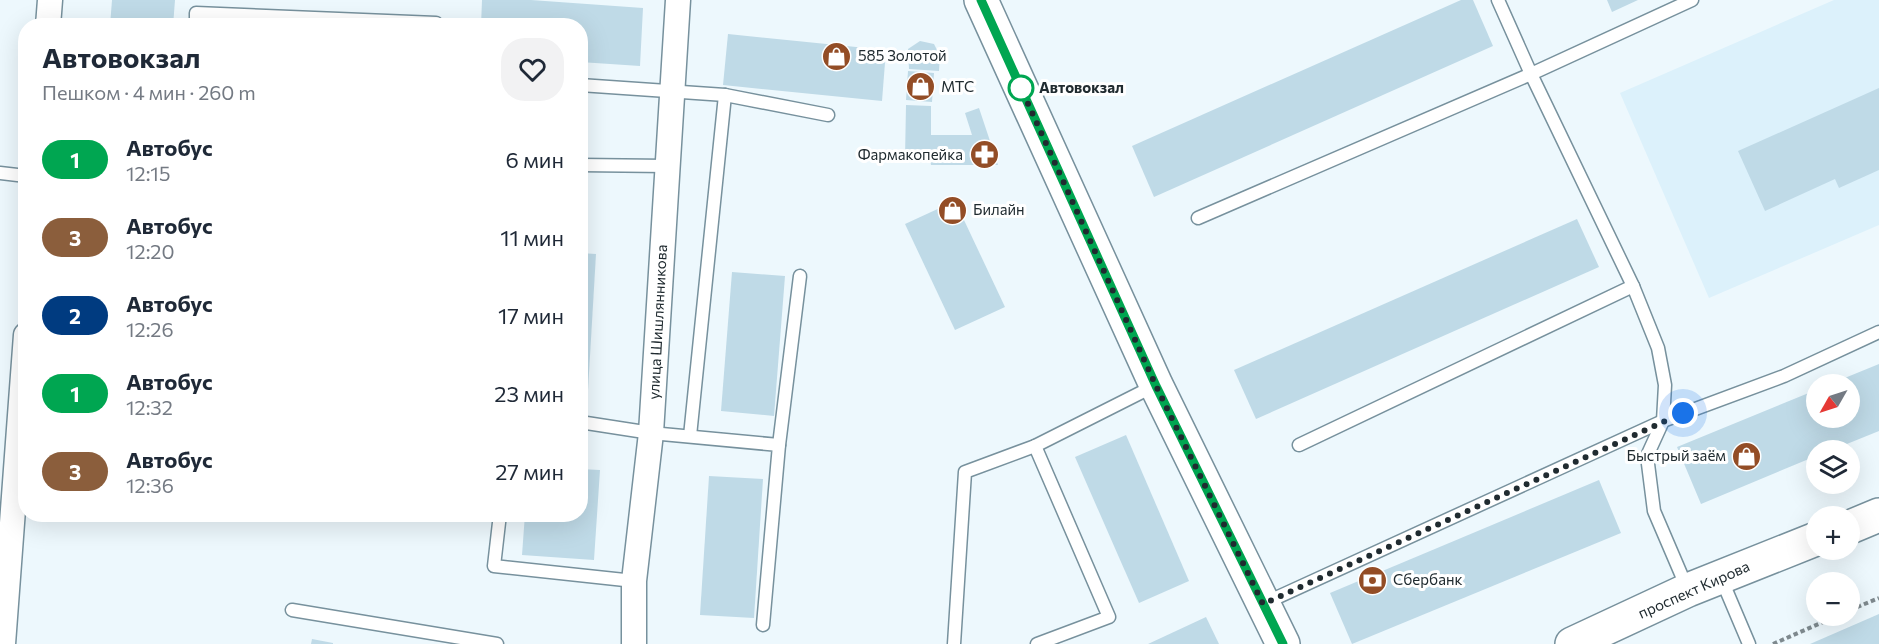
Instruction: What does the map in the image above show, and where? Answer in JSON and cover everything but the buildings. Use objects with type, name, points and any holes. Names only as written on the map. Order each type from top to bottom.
[{"type":"main road","points":[[981,0],[1156,386],[1282,644]]},
{"type":"main road","points":[[1860,523],[1879,515]]},
{"type":"main road","name":"проспект Кирова","points":[[1572,644],[1688,590],[1806,543]]},
{"type":"street","points":[[49,18],[50,0]]},
{"type":"street","name":"улица Шишлянникова","points":[[634,644],[634,580],[651,433],[678,0]]},
{"type":"street","points":[[3,644],[6,530],[18,473]]},
{"type":"lane","points":[[1498,0],[1531,74],[1634,286],[1658,348],[1665,385],[1663,421],[1647,456],[1654,511],[1688,590]]},
{"type":"lane","points":[[1198,219],[1531,74],[1692,0]]},
{"type":"lane","points":[[196,18],[196,13],[316,18]]},
{"type":"lane","points":[[588,85],[673,89],[725,95],[828,115]]},
{"type":"lane","points":[[690,436],[725,95]]},
{"type":"lane","points":[[588,165],[667,166]]},
{"type":"lane","points":[[0,173],[18,175]]},
{"type":"lane","points":[[763,624],[779,445],[800,276]]},
{"type":"lane","points":[[1299,445],[1634,286]]},
{"type":"lane","points":[[1263,604],[1663,421],[1784,376],[1879,332]]},
{"type":"lane","points":[[954,644],[965,472],[1035,446],[1156,386]]},
{"type":"lane","points":[[588,423],[651,433],[779,445]]},
{"type":"lane","points":[[1035,446],[1109,617],[1037,644]]},
{"type":"lane","points":[[499,522],[494,566],[634,580]]},
{"type":"lane","points":[[1721,576],[1749,644]]},
{"type":"lane","points":[[292,610],[497,644]]},
{"type":"path","points":[[1860,606],[1879,598]]},
{"type":"path","points":[[1773,644],[1814,626]]},
{"type":"shaded area","points":[[1834,0],[1879,0],[1879,225],[1709,298],[1620,93]]},
{"type":"bus line","name":"1","points":[[981,0],[1156,386],[1283,644]]},
{"type":"place","name":"585 Золотой","points":[[837,56]]},
{"type":"place","name":"МТС","points":[[920,87]]},
{"type":"place","name":"Автовокзал","points":[[1021,88]]},
{"type":"place","name":"Фармакопейка","points":[[984,155]]},
{"type":"place","name":"Билайн","points":[[952,210]]},
{"type":"place","name":"Быстрый заём","points":[[1747,456]]},
{"type":"place","name":"Сбербанк","points":[[1372,580]]},
{"type":"route","points":[[1021,88],[1020,86],[1156,386],[1263,604],[1683,413]]}]
